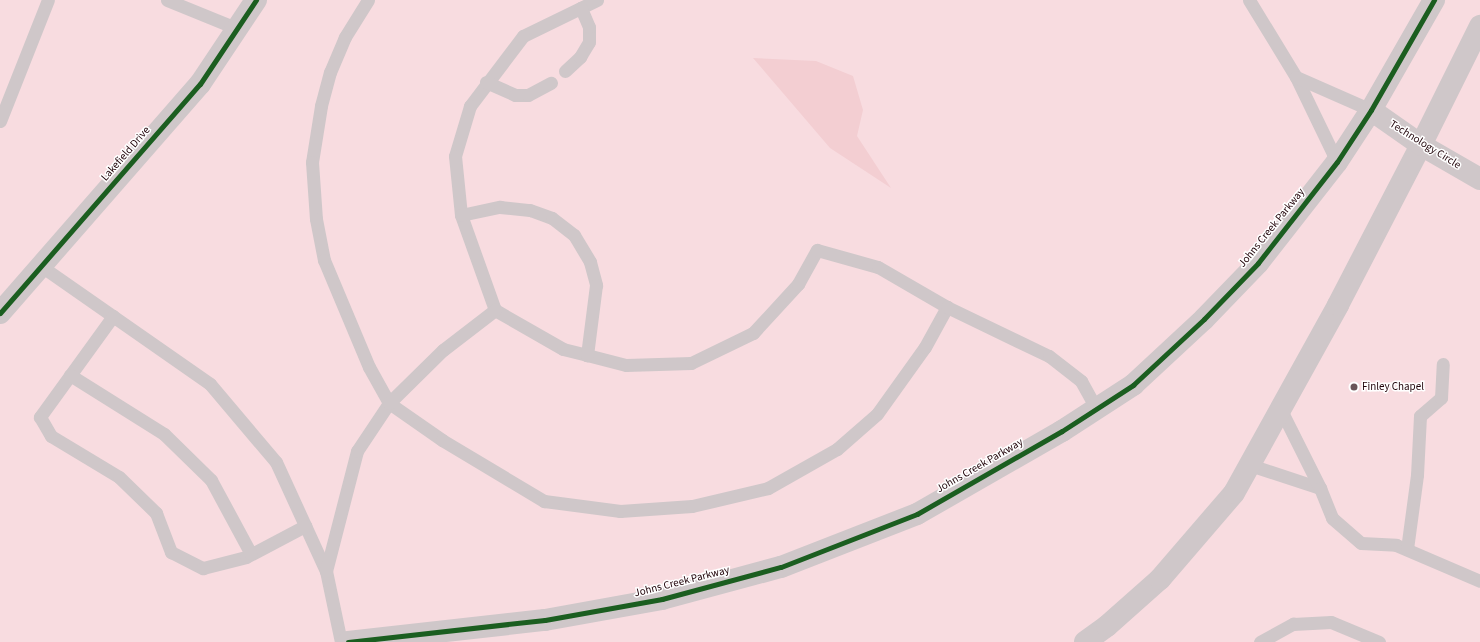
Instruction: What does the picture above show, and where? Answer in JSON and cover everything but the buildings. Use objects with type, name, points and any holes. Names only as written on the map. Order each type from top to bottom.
[{"type":"street","name":"Lakefield Drive","points":[[0,313],[200,84],[256,0]]},
{"type":"street","name":"Johns Creek Parkway","points":[[348,642],[545,620],[662,600],[781,567],[917,514],[1062,431],[1133,385],[1220,302],[1258,263],[1337,162],[1371,110],[1434,0]]},
{"type":"street","points":[[1085,642],[1107,626],[1160,579],[1234,493],[1281,410],[1422,145],[1480,26]]},
{"type":"street","name":"Technology Circle","points":[[1371,110],[1422,145],[1480,179]]},
{"type":"lane","points":[[0,121],[48,0]]},
{"type":"lane","points":[[167,0],[238,29]]},
{"type":"lane","points":[[368,0],[345,37],[330,72],[321,106],[312,162],[316,219],[324,260],[369,367],[389,404],[442,440],[544,501],[620,510],[692,506],[768,488],[838,448],[877,414],[925,347],[946,307]]},
{"type":"lane","points":[[597,0],[523,36],[486,82],[470,106],[455,156],[461,214],[495,310],[562,348],[626,366],[691,363],[753,333],[798,284],[817,250],[878,267],[946,307],[1048,356],[1081,381],[1096,408]]},
{"type":"lane","points":[[1249,0],[1296,77],[1337,162]]},
{"type":"lane","points":[[565,71],[580,57],[589,42],[589,27],[581,8]]},
{"type":"lane","points":[[1296,77],[1371,110]]},
{"type":"lane","points":[[486,82],[515,95],[528,95],[551,83]]},
{"type":"lane","points":[[461,214],[500,207],[530,210],[552,218],[574,235],[590,262],[596,285],[587,355]]},
{"type":"lane","points":[[41,266],[210,384],[276,462],[326,571],[341,642]]},
{"type":"lane","points":[[326,571],[357,451],[389,404],[443,350],[495,310]]},
{"type":"lane","points":[[113,316],[40,417],[51,436],[119,477],[156,514],[171,552],[203,568],[251,554],[305,526]]},
{"type":"lane","points":[[1407,549],[1416,475],[1420,416],[1441,398],[1443,364]]},
{"type":"lane","points":[[70,375],[164,434],[211,480],[251,554]]},
{"type":"lane","points":[[1281,410],[1320,488],[1332,518],[1361,543],[1396,545],[1480,581]]},
{"type":"lane","points":[[1250,465],[1320,488]]},
{"type":"lane","points":[[1260,642],[1293,624],[1331,622],[1379,642]]},
{"type":"shaded area","points":[[0,0],[1480,0],[1480,642],[0,642]]},
{"type":"shaded area","points":[[753,58],[816,61],[853,76],[863,110],[857,136],[891,188],[830,148]]},
{"type":"cycle path","points":[[0,313],[200,84],[256,0]]},
{"type":"cycle path","points":[[348,642],[545,620],[662,599],[781,567],[917,514],[1062,431],[1133,385],[1204,319],[1258,263],[1337,162],[1371,110],[1434,0]]},
{"type":"place","name":"Finley Chapel","points":[[1354,387]]}]
